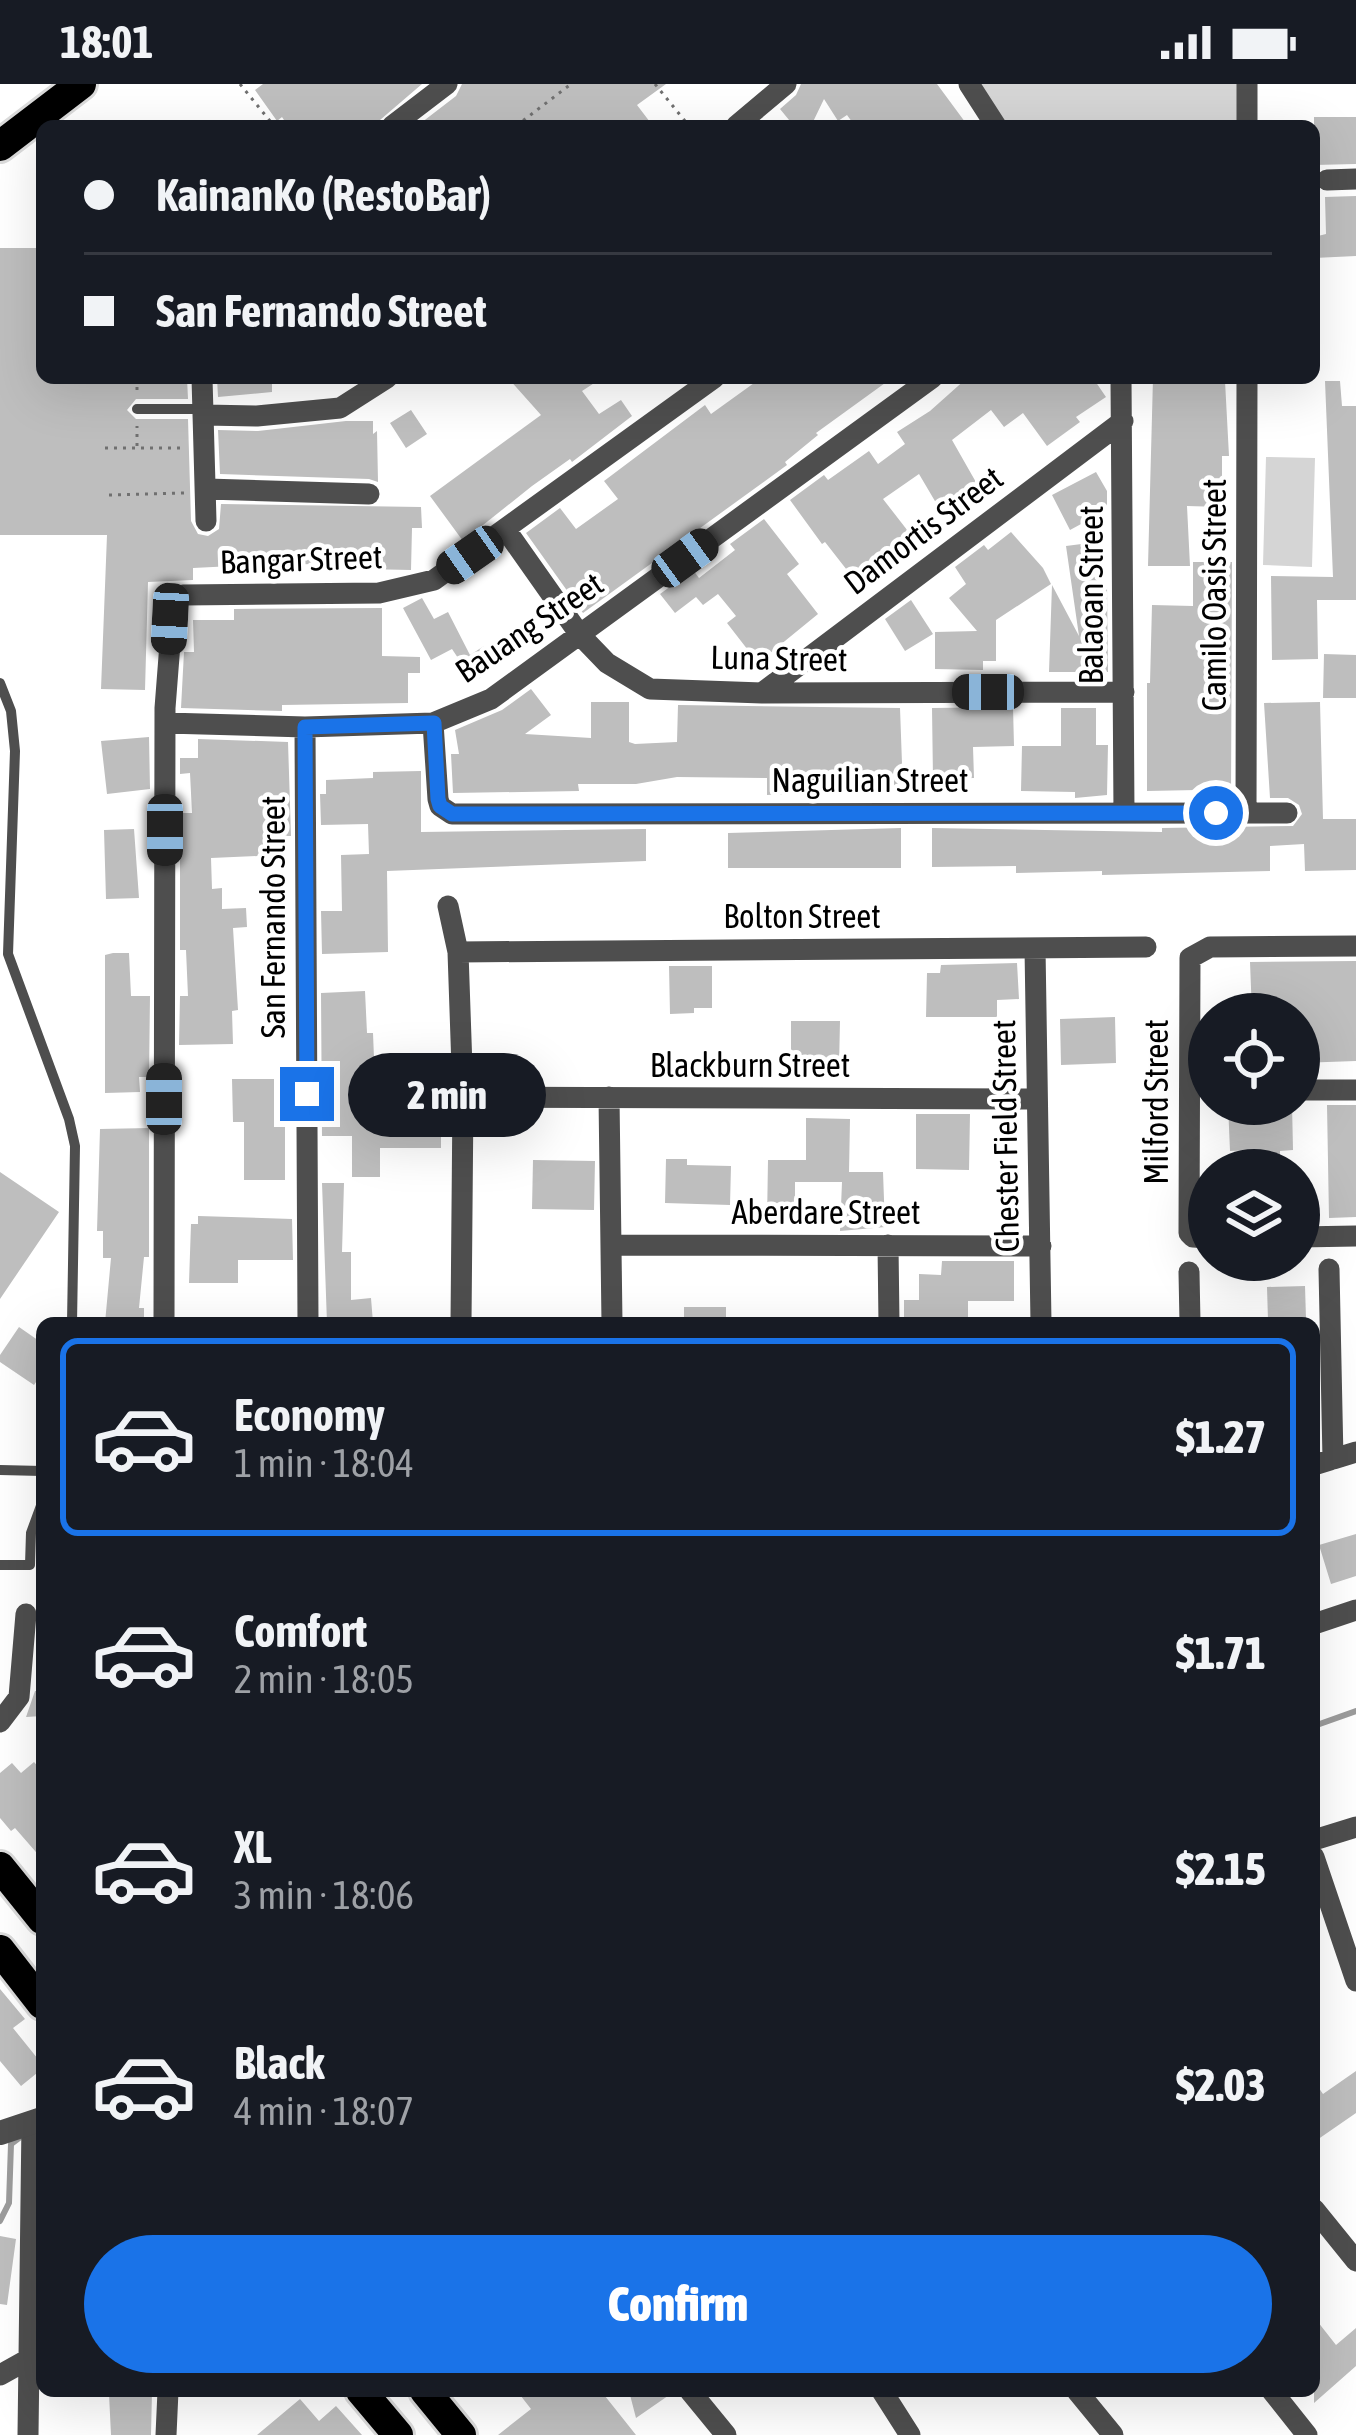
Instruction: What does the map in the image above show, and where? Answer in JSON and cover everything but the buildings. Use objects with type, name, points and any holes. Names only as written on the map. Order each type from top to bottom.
[{"type":"main road","points":[[0,146],[81,84]]},
{"type":"main road","points":[[0,1867],[36,1912]]},
{"type":"main road","points":[[0,1950],[36,1995]]},
{"type":"main road","points":[[366,2397],[398,2435]]},
{"type":"main road","points":[[430,2397],[461,2435]]},
{"type":"street","points":[[405,120],[447,84]]},
{"type":"street","points":[[743,120],[786,84]]},
{"type":"street","points":[[969,84],[992,120]]},
{"type":"street","points":[[1247,84],[1247,120]]},
{"type":"street","points":[[1327,180],[1356,179]]},
{"type":"street","points":[[202,384],[206,521]]},
{"type":"street","points":[[204,412],[257,416],[340,408],[378,384]]},
{"type":"street","name":"Bangar Street","points":[[166,723],[170,619],[173,605],[183,595],[379,593],[434,580],[706,384]]},
{"type":"street","name":"Bauang Street","points":[[166,723],[305,727],[434,723],[491,699],[924,384]]},
{"type":"street","name":"Balaoan Street","points":[[1121,384],[1124,812]]},
{"type":"street","name":"Camilo Oasis Street","points":[[1246,813],[1247,384]]},
{"type":"street","name":"Damortis Street","points":[[762,693],[1123,421]]},
{"type":"street","points":[[207,491],[369,494]]},
{"type":"street","name":"Luna Street","points":[[506,530],[580,635],[607,663],[650,688],[762,693],[1124,692]]},
{"type":"street","points":[[164,1317],[166,723]]},
{"type":"street","name":"Naguilian Street","points":[[434,723],[438,799],[452,814],[1287,813]]},
{"type":"street","name":"San Fernando Street","points":[[305,727],[308,1317]]},
{"type":"street","points":[[448,906],[458,952],[463,1097],[461,1317]]},
{"type":"street","name":"Milford Street","points":[[1192,993],[1190,958],[1210,946],[1356,946]]},
{"type":"street","name":"Bolton Street","points":[[458,952],[1146,947]]},
{"type":"street","name":"Chester Field Street","points":[[1035,948],[1041,1317]]},
{"type":"street","points":[[1320,1090],[1356,1090]]},
{"type":"street","name":"Blackburn Street","points":[[463,1097],[1037,1099]]},
{"type":"street","points":[[609,1097],[612,1317]]},
{"type":"street","points":[[1320,1237],[1356,1236]]},
{"type":"street","name":"Aberdare Street","points":[[612,1245],[1041,1246]]},
{"type":"street","points":[[888,1245],[889,1317]]},
{"type":"street","points":[[1329,1269],[1323,1462],[1356,1451]]},
{"type":"street","points":[[1189,1281],[1190,1317]]},
{"type":"street","points":[[1320,1622],[1356,1610]]},
{"type":"street","points":[[0,1722],[19,1697],[26,1615]]},
{"type":"street","points":[[1320,1838],[1356,1827]]},
{"type":"street","points":[[1320,1875],[1356,1981]]},
{"type":"street","points":[[0,2133],[36,2121]]},
{"type":"street","points":[[28,2435],[31,2157],[36,2127]]},
{"type":"street","points":[[1320,2216],[1356,2261]]},
{"type":"street","points":[[0,2375],[27,2360]]},
{"type":"street","points":[[166,2435],[168,2397]]},
{"type":"street","points":[[695,2397],[726,2435]]},
{"type":"street","points":[[886,2397],[910,2435]]},
{"type":"street","points":[[1082,2397],[1113,2435]]},
{"type":"street","points":[[1277,2397],[1307,2435]]},
{"type":"lane","points":[[137,409],[204,412]]},
{"type":"lane","points":[[0,682],[11,711],[15,751],[8,954],[72,1127],[72,1317]]},
{"type":"lane","points":[[0,1470],[36,1471]]},
{"type":"lane","points":[[0,1565],[30,1565],[36,1519]]},
{"type":"path","points":[[241,84],[269,120]]},
{"type":"path","points":[[524,120],[571,84]]},
{"type":"path","points":[[655,84],[684,120]]},
{"type":"path","points":[[137,409],[137,448]]},
{"type":"path","points":[[104,448],[206,449]]},
{"type":"path","points":[[109,494],[207,491]]},
{"type":"shaded area","points":[[977,84],[1241,84],[1241,120],[1000,120]]},
{"type":"shaded area","points":[[1266,457],[1315,458],[1312,567],[1263,565]]},
{"type":"waterway","points":[[1320,1724],[1356,1711]]},
{"type":"waterway","points":[[0,2221],[9,2203],[11,2144],[19,2138]]},
{"type":"route","points":[[307,1094],[305,727],[434,723],[438,799],[452,814],[1216,813]]}]
